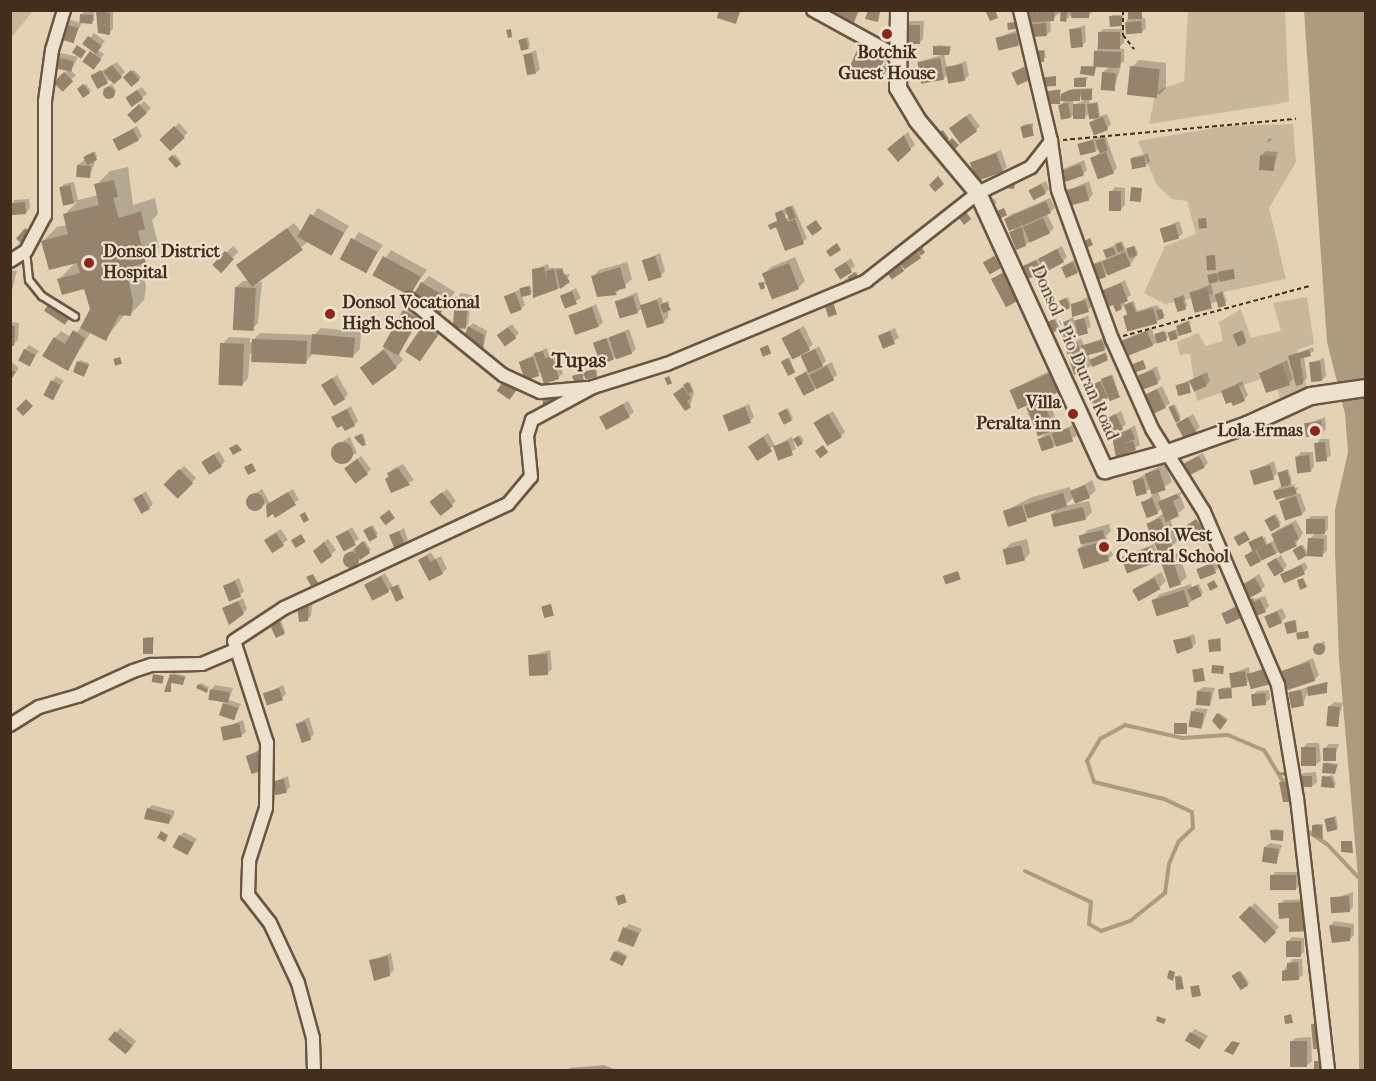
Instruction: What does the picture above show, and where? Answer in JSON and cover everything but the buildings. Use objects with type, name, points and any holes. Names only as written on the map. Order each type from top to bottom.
[{"type":"main road","name":"Donsol - Pio Duran Road","points":[[899,10],[898,88],[908,106],[978,193],[1105,470],[1168,453],[1247,425],[1311,396],[1365,387]]},
{"type":"street","points":[[10,261],[26,251],[45,216],[45,100],[52,50],[64,10]]},
{"type":"street","points":[[813,10],[893,54],[898,62]]},
{"type":"street","points":[[1020,10],[1051,141],[1058,190],[1112,339],[1152,429],[1204,512],[1278,686],[1297,798],[1328,1071]]},
{"type":"street","points":[[409,299],[503,375],[540,392],[592,387],[667,364],[866,281],[978,193],[1031,167],[1051,141]]},
{"type":"street","points":[[314,1071],[313,1038],[298,983],[270,922],[248,895],[249,861],[266,808],[267,743],[235,650],[234,641],[241,633],[284,608],[508,504],[531,477],[527,436],[532,420],[592,387]]},
{"type":"street","points":[[10,725],[39,707],[78,696],[133,671],[152,665],[202,664],[235,650]]},
{"type":"lane","points":[[26,251],[29,280],[42,296],[75,316]]},
{"type":"path","points":[[1123,10],[1123,35],[1134,49]]},
{"type":"path","points":[[1051,141],[1296,119]]},
{"type":"path","points":[[1112,339],[1309,286]]},
{"type":"shaded area","points":[[10,11],[33,11],[11,38]]},
{"type":"shaded area","points":[[1285,11],[1289,102],[1149,124],[1156,91],[1184,81],[1188,12]]},
{"type":"shaded area","points":[[1304,11],[1365,11],[1365,1070],[1359,1070],[1358,877],[1339,659],[1335,552],[1335,510],[1348,452],[1345,414],[1327,342]]},
{"type":"shaded area","points":[[1293,124],[1296,162],[1269,208],[1286,279],[1165,304],[1144,293],[1165,246],[1196,234],[1187,201],[1172,199],[1157,185],[1138,141],[1225,126]]},
{"type":"shaded area","points":[[1307,297],[1314,344],[1297,350],[1307,389],[1280,398],[1273,375],[1197,401],[1190,354],[1180,355],[1177,342],[1198,333],[1206,346],[1223,341],[1219,322],[1241,309],[1251,338],[1281,331],[1273,303]]},
{"type":"waterway","points":[[1025,871],[1091,902],[1089,924],[1101,931],[1130,921],[1165,893],[1169,864],[1179,841],[1193,828],[1192,812],[1164,799],[1094,782],[1087,761],[1100,739],[1125,725],[1182,738],[1228,735],[1264,750],[1285,785]]},
{"type":"waterway","points":[[1306,830],[1327,844],[1358,877]]},
{"type":"waterway","points":[[570,1070],[603,1067],[611,1070]]},
{"type":"place","name":"Botchik Guest House","points":[[887,34]]},
{"type":"place","name":"Donsol District Hospital","points":[[89,263]]},
{"type":"place","name":"Donsol Vocational High School","points":[[330,314]]},
{"type":"place","name":"Villa Peralta inn","points":[[1073,414]]},
{"type":"place","name":"Lola Ermas","points":[[1315,431]]},
{"type":"place","name":"Donsol West Central School","points":[[1104,547]]},
{"type":"district","name":"Tupas","points":[[579,360]]}]
